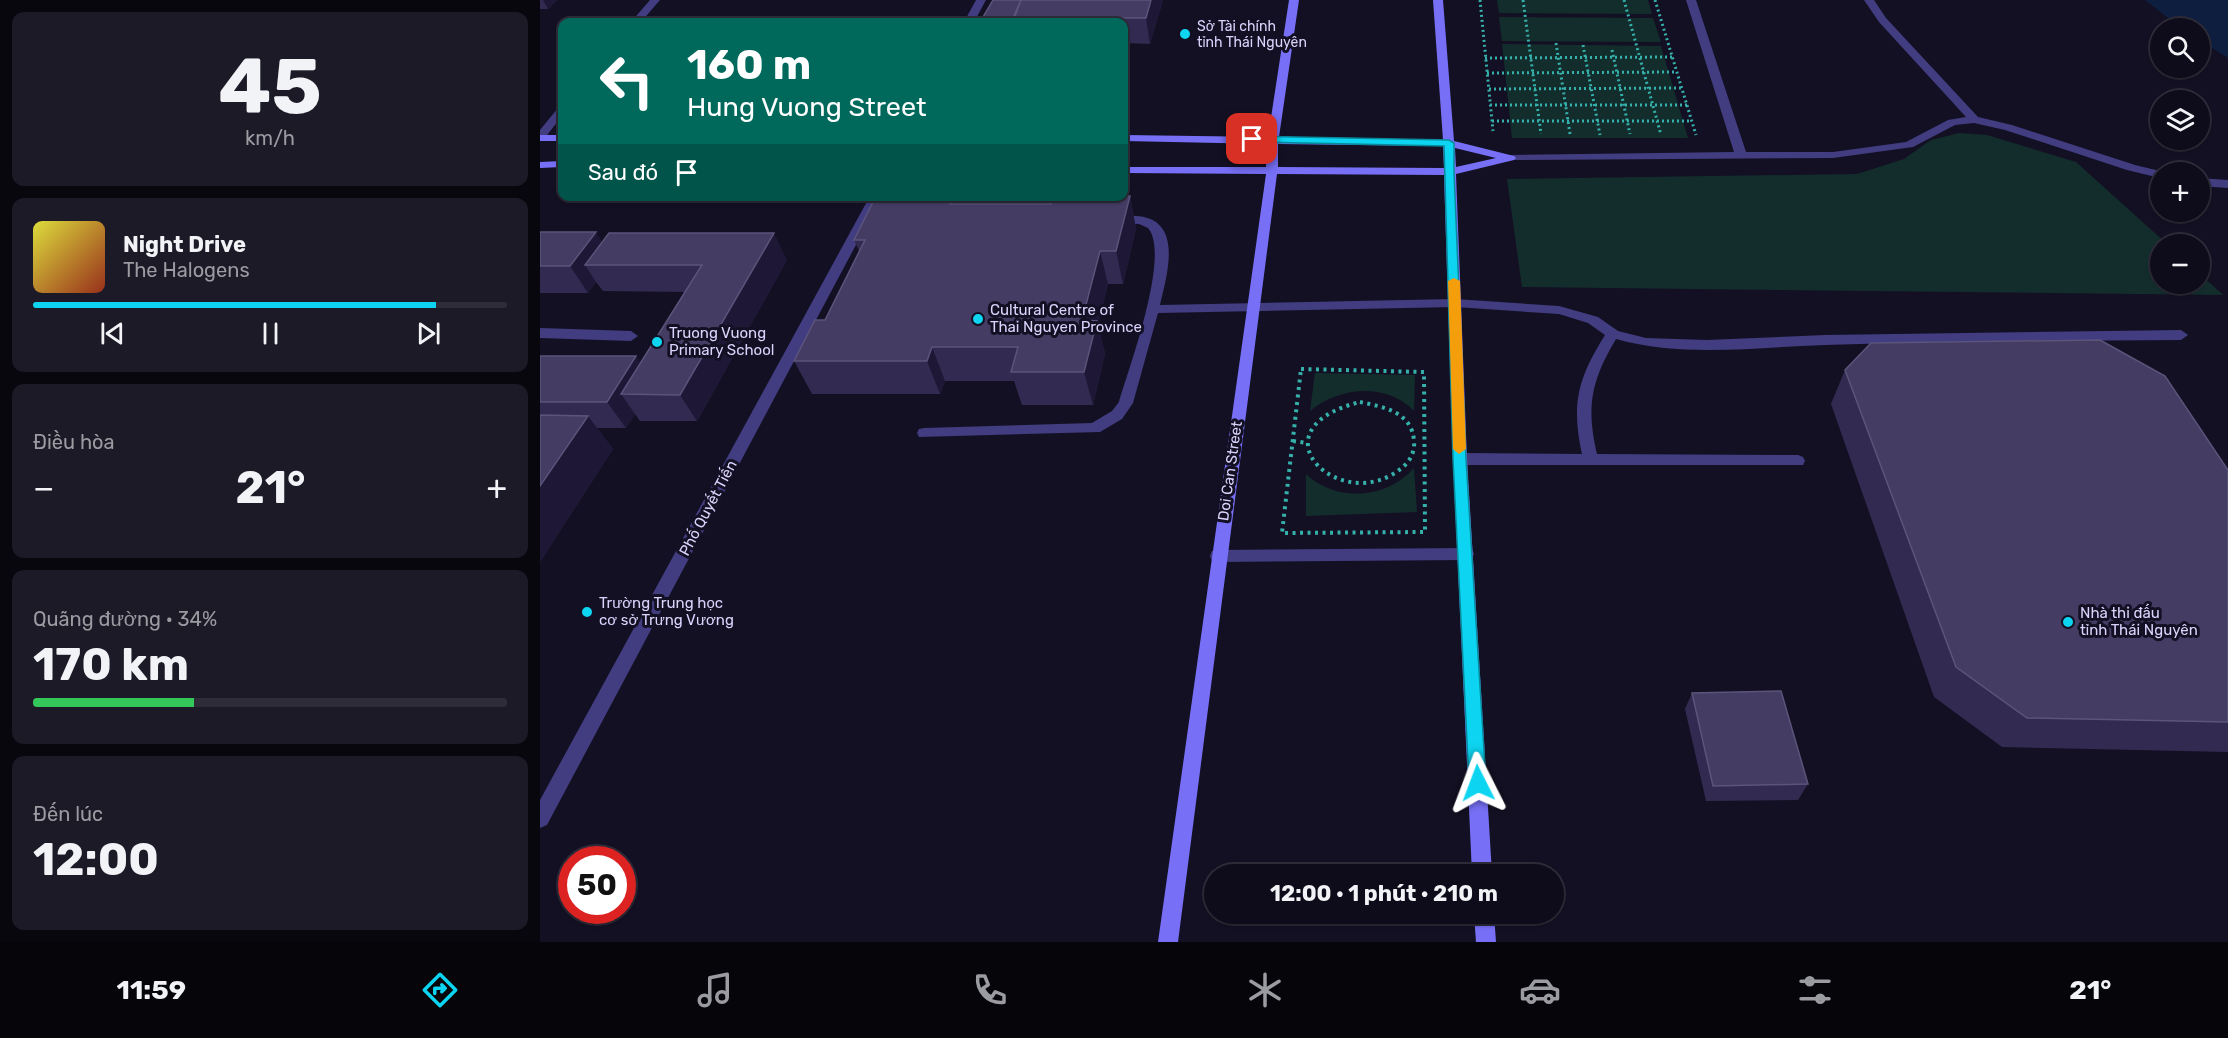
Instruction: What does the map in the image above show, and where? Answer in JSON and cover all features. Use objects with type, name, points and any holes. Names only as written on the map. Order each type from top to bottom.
[{"type":"main road","name":"Doi Can Street","points":[[1168,942],[1218,556],[1272,172],[1273,139],[1294,0]]},
{"type":"main road","points":[[1438,0],[1449,143],[1448,172],[1460,459],[1482,864]]},
{"type":"main road","points":[[540,137],[558,138]]},
{"type":"main road","points":[[1128,138],[1449,143],[1510,158]]},
{"type":"main road","points":[[1128,170],[1448,172],[1510,158]]},
{"type":"main road","points":[[540,165],[558,164]]},
{"type":"main road","points":[[1485,924],[1486,942]]},
{"type":"street","points":[[639,18],[655,0]]},
{"type":"street","points":[[971,18],[981,0]]},
{"type":"street","points":[[1690,0],[1741,156]]},
{"type":"street","points":[[1869,0],[1882,20],[1974,120]]},
{"type":"street","points":[[540,137],[558,115]]},
{"type":"street","points":[[1510,158],[1833,155],[1909,145],[1952,122],[1974,120],[2008,127],[2150,173]]},
{"type":"street","points":[[2210,183],[2228,184]]},
{"type":"street","name":"Phố Quyết Tiến","points":[[540,819],[873,201]]},
{"type":"street","points":[[924,433],[1095,428],[1117,415],[1125,403],[1153,309],[1162,254],[1162,237],[1152,225],[1128,220],[1104,219]]},
{"type":"street","points":[[1153,309],[1455,303],[1559,310],[1593,320],[1613,334],[1646,343],[1707,345],[1825,340],[2181,335]]},
{"type":"street","points":[[540,333],[632,336]]},
{"type":"street","points":[[1591,459],[1583,427],[1583,393],[1595,362],[1613,334]]},
{"type":"street","points":[[1460,459],[1798,461]]},
{"type":"street","points":[[1218,556],[1466,554]]},
{"type":"path","points":[[1480,0],[1493,136]]},
{"type":"path","points":[[1523,0],[1542,138]]},
{"type":"path","points":[[1624,0],[1664,144]]},
{"type":"path","points":[[1655,0],[1688,105],[1696,140]]},
{"type":"path","points":[[1556,43],[1572,144]]},
{"type":"path","points":[[1583,45],[1602,144]]},
{"type":"path","points":[[1612,50],[1632,144]]},
{"type":"path","points":[[1485,58],[1672,57]]},
{"type":"path","points":[[1487,74],[1677,72]]},
{"type":"path","points":[[1489,89],[1681,88]]},
{"type":"path","points":[[1490,105],[1688,105]]},
{"type":"path","points":[[1492,121],[1692,122]]},
{"type":"path","points":[[1301,369],[1424,372],[1425,532],[1282,532],[1293,441],[1301,369]]},
{"type":"path","points":[[1360,402],[1383,405],[1402,415],[1413,430],[1416,439],[1412,457],[1406,465],[1387,477],[1363,483],[1350,482],[1328,475],[1312,461],[1307,443],[1312,426],[1319,418],[1337,407],[1360,402]]},
{"type":"path","points":[[1416,439],[1425,442]]},
{"type":"path","points":[[1293,441],[1307,443]]},
{"type":"green space","points":[[1497,0],[1648,0],[1652,14],[1499,13]]},
{"type":"green space","points":[[1499,17],[1653,18],[1661,42],[1502,41]]},
{"type":"green space","points":[[1502,44],[1661,46],[1688,138],[1512,138]]},
{"type":"green space","points":[[1959,133],[1987,135],[2076,162],[2156,234],[2150,234],[2150,294],[2210,294],[2210,283],[2223,295],[1522,287],[1507,179],[1857,174],[1904,159],[1931,140]]},
{"type":"green space","points":[[1315,373],[1415,375],[1414,411],[1390,395],[1362,391],[1335,397],[1310,411]]},
{"type":"green space","points":[[1414,468],[1417,512],[1306,516],[1306,474],[1332,490],[1362,494],[1390,486]]},
{"type":"water","points":[[2145,0],[2228,0],[2228,58],[2210,47],[2210,18],[2168,18]]},
{"type":"building","points":[[993,0],[1021,0],[1014,18],[983,17]]},
{"type":"building","points":[[1021,0],[1151,0],[1146,18],[1013,18]]},
{"type":"building","name":"Cultural Centre of Thai Nguyen Province","points":[[1128,196],[1130,196],[1116,251],[1100,251],[1082,320],[1097,321],[1084,372],[1011,372],[1018,347],[932,347],[927,361],[794,361],[815,320],[825,320],[865,240],[854,240],[874,201],[1051,204],[1052,201],[1128,201]]},
{"type":"building","points":[[540,232],[596,232],[570,266],[540,266]]},
{"type":"building","points":[[609,233],[774,233],[680,395],[621,394],[702,265],[585,265]]},
{"type":"building","name":"Nhà thi đấu tỉnh Thái Nguyên","points":[[2100,340],[2165,376],[2228,470],[2228,722],[2027,718],[1956,667],[1845,370],[1871,343]]},
{"type":"building","points":[[540,356],[636,356],[607,402],[540,402]]},
{"type":"building","points":[[540,415],[588,416],[540,486]]},
{"type":"building","points":[[1781,691],[1808,784],[1713,786],[1692,693]]},
{"type":"slow traffic","points":[[1454,281],[1459,449]]},
{"type":"place","name":"Sở Tài chính tỉnh Thái Nguyên","points":[[1185,34]]},
{"type":"place","name":"Cultural Centre of Thai Nguyen Province","points":[[978,319]]},
{"type":"place","name":"Truong Vuong Primary School","points":[[657,342]]},
{"type":"place","name":"Trường Trung học cơ sở Trưng Vương","points":[[587,612]]},
{"type":"place","name":"Nhà thi đấu tỉnh Thái Nguyên","points":[[2068,622]]},
{"type":"route","points":[[1252,139],[1449,143],[1448,172],[1460,459],[1478,783]]}]
